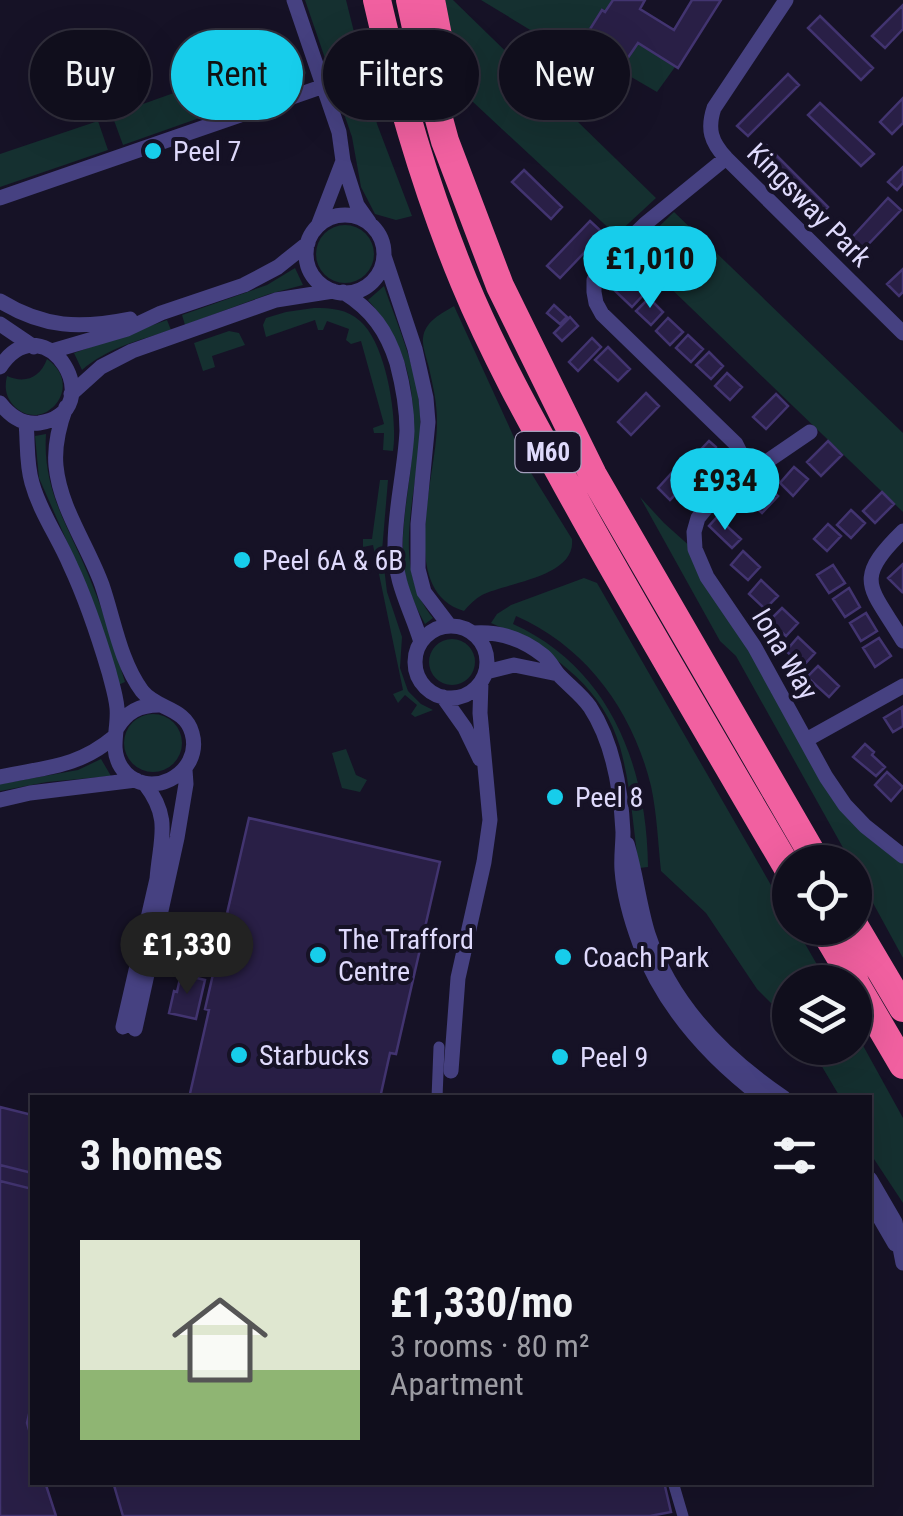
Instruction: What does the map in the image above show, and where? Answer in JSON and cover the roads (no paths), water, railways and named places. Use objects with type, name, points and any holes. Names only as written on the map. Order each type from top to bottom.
[{"type":"highway","name":"M60","points":[[359,0],[388,94],[465,284],[512,386],[774,845]]},
{"type":"highway","name":"M60","points":[[377,0],[410,134],[434,204]]},
{"type":"highway","name":"M60","points":[[410,0],[444,141],[500,286],[593,475],[807,845]]},
{"type":"highway","name":"M60","points":[[431,0],[457,125],[488,228],[500,286]]},
{"type":"highway","points":[[866,945],[903,1008]]},
{"type":"highway","points":[[872,1012],[903,1065]]},
{"type":"street","points":[[294,0],[323,83]]},
{"type":"street","name":"Kingsway Park","points":[[786,0],[714,108],[711,136],[726,158],[903,333]]},
{"type":"street","points":[[0,198],[323,86]]},
{"type":"street","points":[[335,120],[357,204],[383,244],[426,398],[428,422],[417,546],[420,580],[450,626]]},
{"type":"street","points":[[726,158],[645,224],[602,266],[594,280],[596,303],[602,314],[736,444],[741,465],[766,462],[810,432]]},
{"type":"street","points":[[343,161],[306,255],[322,286],[369,311],[383,328],[395,359],[404,390],[407,433],[396,520],[396,567],[421,642]]},
{"type":"street","points":[[318,226],[327,219],[350,215],[371,225]]},
{"type":"street","points":[[52,351],[244,285],[262,277],[308,243]]},
{"type":"street","points":[[0,403],[6,412],[26,423],[44,422],[60,414],[92,373],[110,360],[276,300],[355,291],[375,278],[384,256]]},
{"type":"street","points":[[0,300],[22,314],[66,325],[161,314]]},
{"type":"street","points":[[0,324],[34,346],[52,351],[69,369],[69,400],[56,447],[59,482],[101,583],[128,667],[143,692],[187,722],[194,747],[185,770],[167,782],[30,793],[0,800]]},
{"type":"street","points":[[0,367],[16,351],[34,346]]},
{"type":"street","points":[[26,423],[31,482],[70,562],[115,693],[114,750],[118,762],[159,804],[163,828],[129,1028],[180,822],[185,770]]},
{"type":"street","name":"Iona Way","points":[[741,465],[698,518],[695,549],[706,577],[754,646],[845,805],[864,826],[903,856]]},
{"type":"street","points":[[903,531],[876,559],[870,576],[876,597],[903,641]]},
{"type":"street","points":[[451,1071],[458,978],[490,820],[480,712],[483,677],[486,651],[473,633],[450,626],[438,628],[421,642],[416,652],[415,664],[424,685],[443,697],[464,696],[483,677],[514,665],[558,674]]},
{"type":"street","points":[[473,633],[492,632],[526,644],[546,658],[592,710],[603,732],[618,788],[626,898],[649,966],[701,1042],[759,1095]]},
{"type":"street","points":[[806,740],[903,686]]},
{"type":"street","points":[[443,697],[465,728],[484,767]]},
{"type":"street","points":[[0,777],[70,764],[86,757],[115,733],[123,718],[146,705],[158,704]]},
{"type":"street","points":[[622,831],[643,918],[670,982],[724,1051],[780,1095]]},
{"type":"street","points":[[437,1095],[439,1046]]},
{"type":"street","points":[[872,1182],[895,1222],[901,1257]]},
{"type":"street","points":[[872,1205],[901,1257]]},
{"type":"street","points":[[673,1485],[683,1516]]},
{"type":"place","name":"Peel 7","points":[[153,151]]},
{"type":"place","name":"Peel 6A & 6B","points":[[242,560]]},
{"type":"place","name":"Peel 8","points":[[555,797]]},
{"type":"place","name":"The Trafford Centre","points":[[318,955]]},
{"type":"place","name":"Coach Park","points":[[563,957]]},
{"type":"place","name":"Starbucks","points":[[239,1055]]},
{"type":"place","name":"Peel 9","points":[[560,1057]]}]
